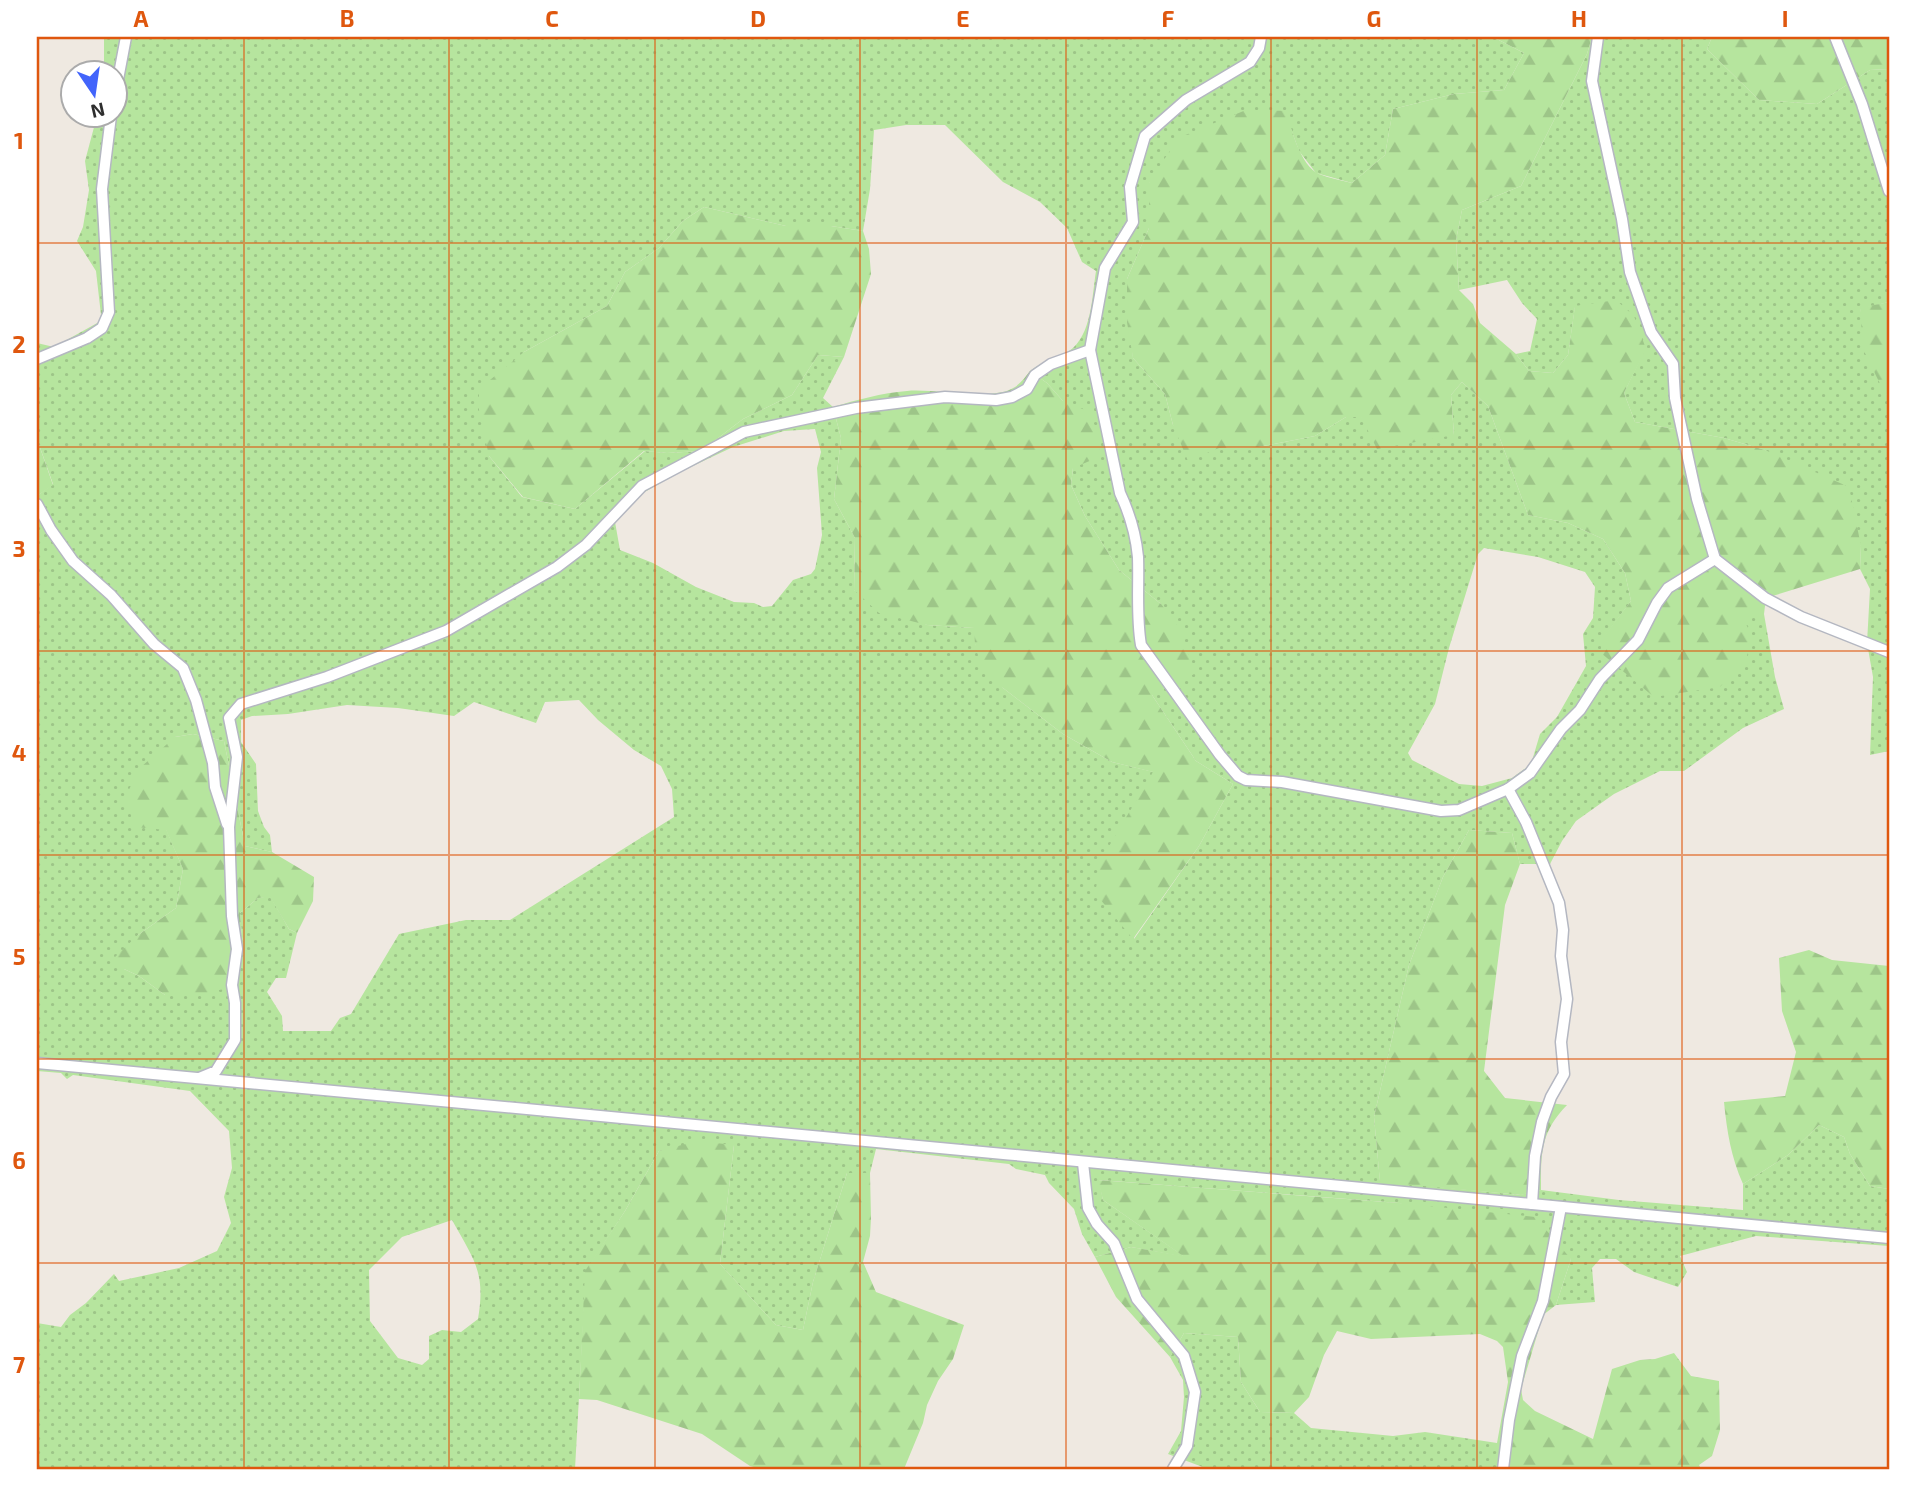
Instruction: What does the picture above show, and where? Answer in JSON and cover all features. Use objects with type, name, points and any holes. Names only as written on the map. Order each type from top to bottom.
[{"type":"street","points":[[122,60],[126,37]]},
{"type":"street","points":[[1261,37],[1259,48],[1250,62],[1186,100],[1145,135],[1130,187],[1133,222],[1105,268],[1090,350],[1120,493],[1127,509],[1138,554],[1138,628],[1141,645],[1238,776],[1246,780],[1282,782],[1441,811],[1459,810],[1508,789],[1530,773],[1561,729],[1580,710],[1600,679],[1638,640],[1668,588],[1715,559]]},
{"type":"street","points":[[1598,37],[1592,81],[1622,219],[1630,272],[1651,332],[1673,364],[1675,398],[1694,486],[1715,559],[1765,598],[1801,617],[1889,652]]},
{"type":"street","points":[[1835,37],[1862,104],[1889,191]]},
{"type":"street","points":[[37,359],[87,338],[102,328],[109,312],[102,189],[109,130]]},
{"type":"street","points":[[199,1078],[216,1071],[235,1040],[232,985],[237,949],[232,916],[229,827],[237,757],[229,718],[241,705],[327,677],[446,631],[557,567],[586,545],[642,486],[744,432],[856,408],[945,397],[996,400],[1012,397],[1027,389],[1035,375],[1051,364],[1090,350]]},
{"type":"street","points":[[37,504],[73,561],[111,595],[154,644],[183,668],[196,700],[213,762],[215,787],[229,827]]},
{"type":"street","points":[[1508,789],[1526,822],[1559,903],[1563,930],[1561,956],[1567,999],[1561,1042],[1564,1074],[1551,1097],[1542,1122],[1535,1156],[1532,1204]]},
{"type":"street","points":[[37,1063],[1889,1238]]},
{"type":"street","points":[[1083,1163],[1088,1208],[1097,1224],[1114,1243],[1137,1299],[1184,1356],[1195,1392],[1187,1446],[1173,1469]]},
{"type":"street","points":[[1503,1469],[1509,1420],[1522,1356],[1543,1301],[1562,1207]]},
{"type":"green space","points":[[104,37],[1493,37],[1524,53],[1504,90],[1454,94],[1393,109],[1385,155],[1352,183],[1316,173],[1299,151],[1291,129],[1149,183],[1149,228],[1127,279],[1133,358],[1165,394],[1173,425],[1219,448],[1258,447],[1315,436],[1346,417],[1361,417],[1454,435],[1451,395],[1462,382],[1488,406],[1528,515],[1568,523],[1603,539],[1625,573],[1631,601],[1602,640],[1740,614],[1764,614],[1775,677],[1784,709],[1743,728],[1684,771],[1660,771],[1614,794],[1576,821],[1550,864],[1520,864],[1512,833],[1469,830],[1443,877],[1409,965],[1374,1117],[1380,1181],[1520,1195],[1541,1190],[1619,1200],[1743,1210],[1743,1184],[1788,1155],[1819,1125],[1844,1137],[1850,1154],[1870,1186],[1889,1189],[1889,1246],[1756,1236],[1680,1256],[1687,1272],[1678,1287],[1634,1272],[1616,1259],[1600,1259],[1592,1268],[1595,1302],[1556,1305],[1571,1259],[1399,1203],[1099,1180],[1103,1200],[1185,1257],[1131,1247],[1095,1257],[1082,1234],[1074,1209],[1049,1183],[1045,1175],[1016,1169],[1009,1164],[876,1149],[870,1173],[847,1173],[813,1282],[803,1330],[776,1325],[720,1264],[734,1145],[659,1151],[625,1211],[586,1271],[575,1469],[37,1469],[37,1323],[61,1327],[70,1315],[86,1303],[114,1274],[119,1281],[179,1268],[217,1251],[231,1223],[224,1197],[232,1168],[229,1131],[190,1091],[73,1075],[67,1079],[61,1073],[37,1071],[37,496],[53,484],[37,439],[37,343],[54,347],[99,322],[101,315],[96,271],[77,241],[83,227],[89,190],[85,161],[93,130],[130,130],[130,60],[104,60]],"holes":[[[906,125],[945,125],[1003,182],[1040,202],[1067,228],[1082,262],[1096,271],[1090,314],[1077,344],[1030,371],[1047,383],[1063,401],[1073,468],[1071,485],[1085,516],[1119,570],[1161,604],[1152,695],[1196,761],[1233,784],[1199,846],[1134,939],[1154,772],[1112,762],[1063,734],[1003,688],[975,644],[975,628],[927,625],[854,590],[855,538],[834,499],[841,438],[833,407],[823,398],[844,357],[818,355],[792,395],[743,419],[701,451],[645,451],[575,509],[522,497],[489,456],[524,352],[607,306],[625,272],[659,248],[683,221],[704,207],[786,226],[831,226],[863,231],[870,189],[874,130]],[[815,429],[821,452],[817,468],[822,535],[815,569],[811,574],[793,580],[772,606],[734,602],[696,587],[653,563],[620,550],[615,522],[634,498],[733,447],[784,431]],[[1484,548],[1538,557],[1585,572],[1595,587],[1593,618],[1583,634],[1586,666],[1557,717],[1540,734],[1531,764],[1512,778],[1482,786],[1459,784],[1412,760],[1408,753],[1435,704],[1478,554]],[[579,700],[634,750],[661,766],[672,789],[674,817],[510,920],[466,920],[399,934],[351,1014],[340,1018],[331,1031],[283,1031],[282,1016],[267,992],[276,978],[286,978],[297,933],[289,929],[270,896],[258,898],[240,913],[243,948],[165,995],[139,976],[124,969],[138,935],[176,908],[183,869],[166,829],[175,737],[193,734],[224,741],[245,846],[272,852],[270,835],[258,811],[256,764],[241,742],[241,720],[252,716],[288,714],[347,705],[398,708],[454,716],[474,702],[536,723],[545,702]],[[452,1220],[472,1257],[479,1278],[478,1319],[461,1332],[442,1330],[429,1336],[429,1359],[422,1365],[398,1358],[370,1321],[369,1270],[402,1237]]]},
{"type":"green space","points":[[1493,37],[1592,37],[1587,54],[1521,186],[1462,210],[1456,240],[1459,290],[1473,304],[1480,323],[1516,354],[1529,371],[1553,373],[1568,355],[1575,306],[1616,300],[1634,316],[1646,349],[1624,393],[1635,422],[1724,438],[1765,450],[1849,487],[1861,546],[1860,569],[1766,598],[1764,614],[1741,614],[1752,636],[1746,660],[1720,687],[1654,697],[1601,653],[1601,640],[1631,601],[1625,573],[1603,539],[1568,523],[1528,515],[1488,406],[1462,382],[1451,395],[1454,435],[1377,449],[1361,417],[1346,417],[1315,436],[1258,447],[1219,448],[1188,461],[1173,425],[1165,394],[1133,358],[1127,322],[1127,279],[1149,228],[1149,183],[1178,138],[1246,110],[1287,111],[1297,146],[1312,169],[1319,174],[1352,183],[1385,155],[1393,109],[1454,94],[1504,90],[1524,53]]},
{"type":"green space","points":[[1592,37],[1712,37],[1707,49],[1759,100],[1817,104],[1870,70],[1889,69],[1889,302],[1860,309],[1887,395],[1889,389],[1889,751],[1870,755],[1873,677],[1867,643],[1870,589],[1860,569],[1861,546],[1765,450],[1724,438],[1635,422],[1624,393],[1645,349],[1575,307],[1568,355],[1553,373],[1529,371],[1516,354],[1530,351],[1537,319],[1522,303],[1507,280],[1459,290],[1456,240],[1462,210],[1521,186],[1587,54]]},
{"type":"green space","points":[[1712,37],[1889,37],[1889,69],[1870,70],[1817,104],[1759,100],[1707,49]]},
{"type":"green space","points":[[704,207],[786,226],[831,226],[863,231],[869,249],[871,274],[844,357],[818,355],[792,395],[743,419],[701,451],[644,451],[575,509],[523,497],[489,456],[479,410],[479,389],[524,352],[607,306],[625,272],[659,248],[683,221]]},
{"type":"green space","points":[[1889,302],[1889,389],[1886,396],[1863,349],[1860,308]]},
{"type":"green space","points":[[1030,371],[1047,383],[1063,401],[1090,412],[1100,441],[1099,457],[1073,468],[1071,485],[1085,516],[1119,570],[1161,604],[1181,630],[1194,674],[1152,695],[1196,761],[1233,784],[1199,846],[1133,939],[1095,893],[1102,858],[1153,772],[1112,762],[1063,734],[1003,688],[982,670],[974,628],[927,625],[879,613],[854,590],[855,538],[834,499],[841,438],[833,407],[869,397],[907,391],[992,394],[1017,385]]},
{"type":"green space","points":[[37,439],[53,485],[37,496]]},
{"type":"green space","points":[[193,734],[224,741],[245,846],[272,852],[314,877],[313,901],[297,933],[289,929],[270,897],[258,898],[240,913],[243,948],[227,988],[196,996],[165,995],[139,976],[124,969],[115,957],[138,935],[176,908],[183,869],[166,830],[135,827],[125,797],[141,767],[175,737]]},
{"type":"green space","points":[[1469,830],[1512,833],[1520,864],[1505,905],[1484,1071],[1505,1098],[1567,1105],[1547,1134],[1541,1165],[1541,1190],[1521,1195],[1380,1182],[1374,1117],[1409,965],[1443,877]]},
{"type":"green space","points":[[1809,950],[1832,960],[1889,966],[1889,1189],[1870,1186],[1850,1154],[1844,1137],[1819,1125],[1788,1155],[1743,1184],[1735,1164],[1724,1102],[1785,1096],[1796,1052],[1782,1011],[1779,958]]},
{"type":"green space","points":[[697,1141],[734,1145],[720,1264],[776,1325],[803,1330],[813,1282],[847,1173],[870,1173],[870,1236],[863,1262],[876,1292],[964,1325],[953,1359],[938,1381],[927,1405],[923,1423],[904,1469],[761,1469],[750,1466],[702,1434],[597,1400],[579,1399],[585,1271],[625,1211],[659,1151]]},
{"type":"green space","points":[[1098,1180],[1399,1203],[1535,1217],[1571,1259],[1556,1305],[1543,1315],[1521,1389],[1523,1400],[1535,1411],[1593,1439],[1612,1369],[1674,1353],[1691,1376],[1719,1381],[1720,1430],[1712,1456],[1699,1465],[1701,1469],[1497,1469],[1497,1443],[1508,1382],[1503,1347],[1497,1341],[1480,1334],[1371,1339],[1337,1331],[1324,1355],[1309,1397],[1294,1413],[1260,1412],[1241,1382],[1238,1337],[1184,1333],[1170,1357],[1116,1297],[1095,1257],[1131,1247],[1183,1256],[1103,1200]]},
{"type":"green space","points":[[1184,1333],[1238,1337],[1241,1382],[1260,1412],[1294,1413],[1311,1428],[1393,1436],[1425,1432],[1497,1443],[1497,1469],[1208,1469],[1168,1454],[1181,1431],[1184,1397],[1183,1380],[1170,1357]]}]
